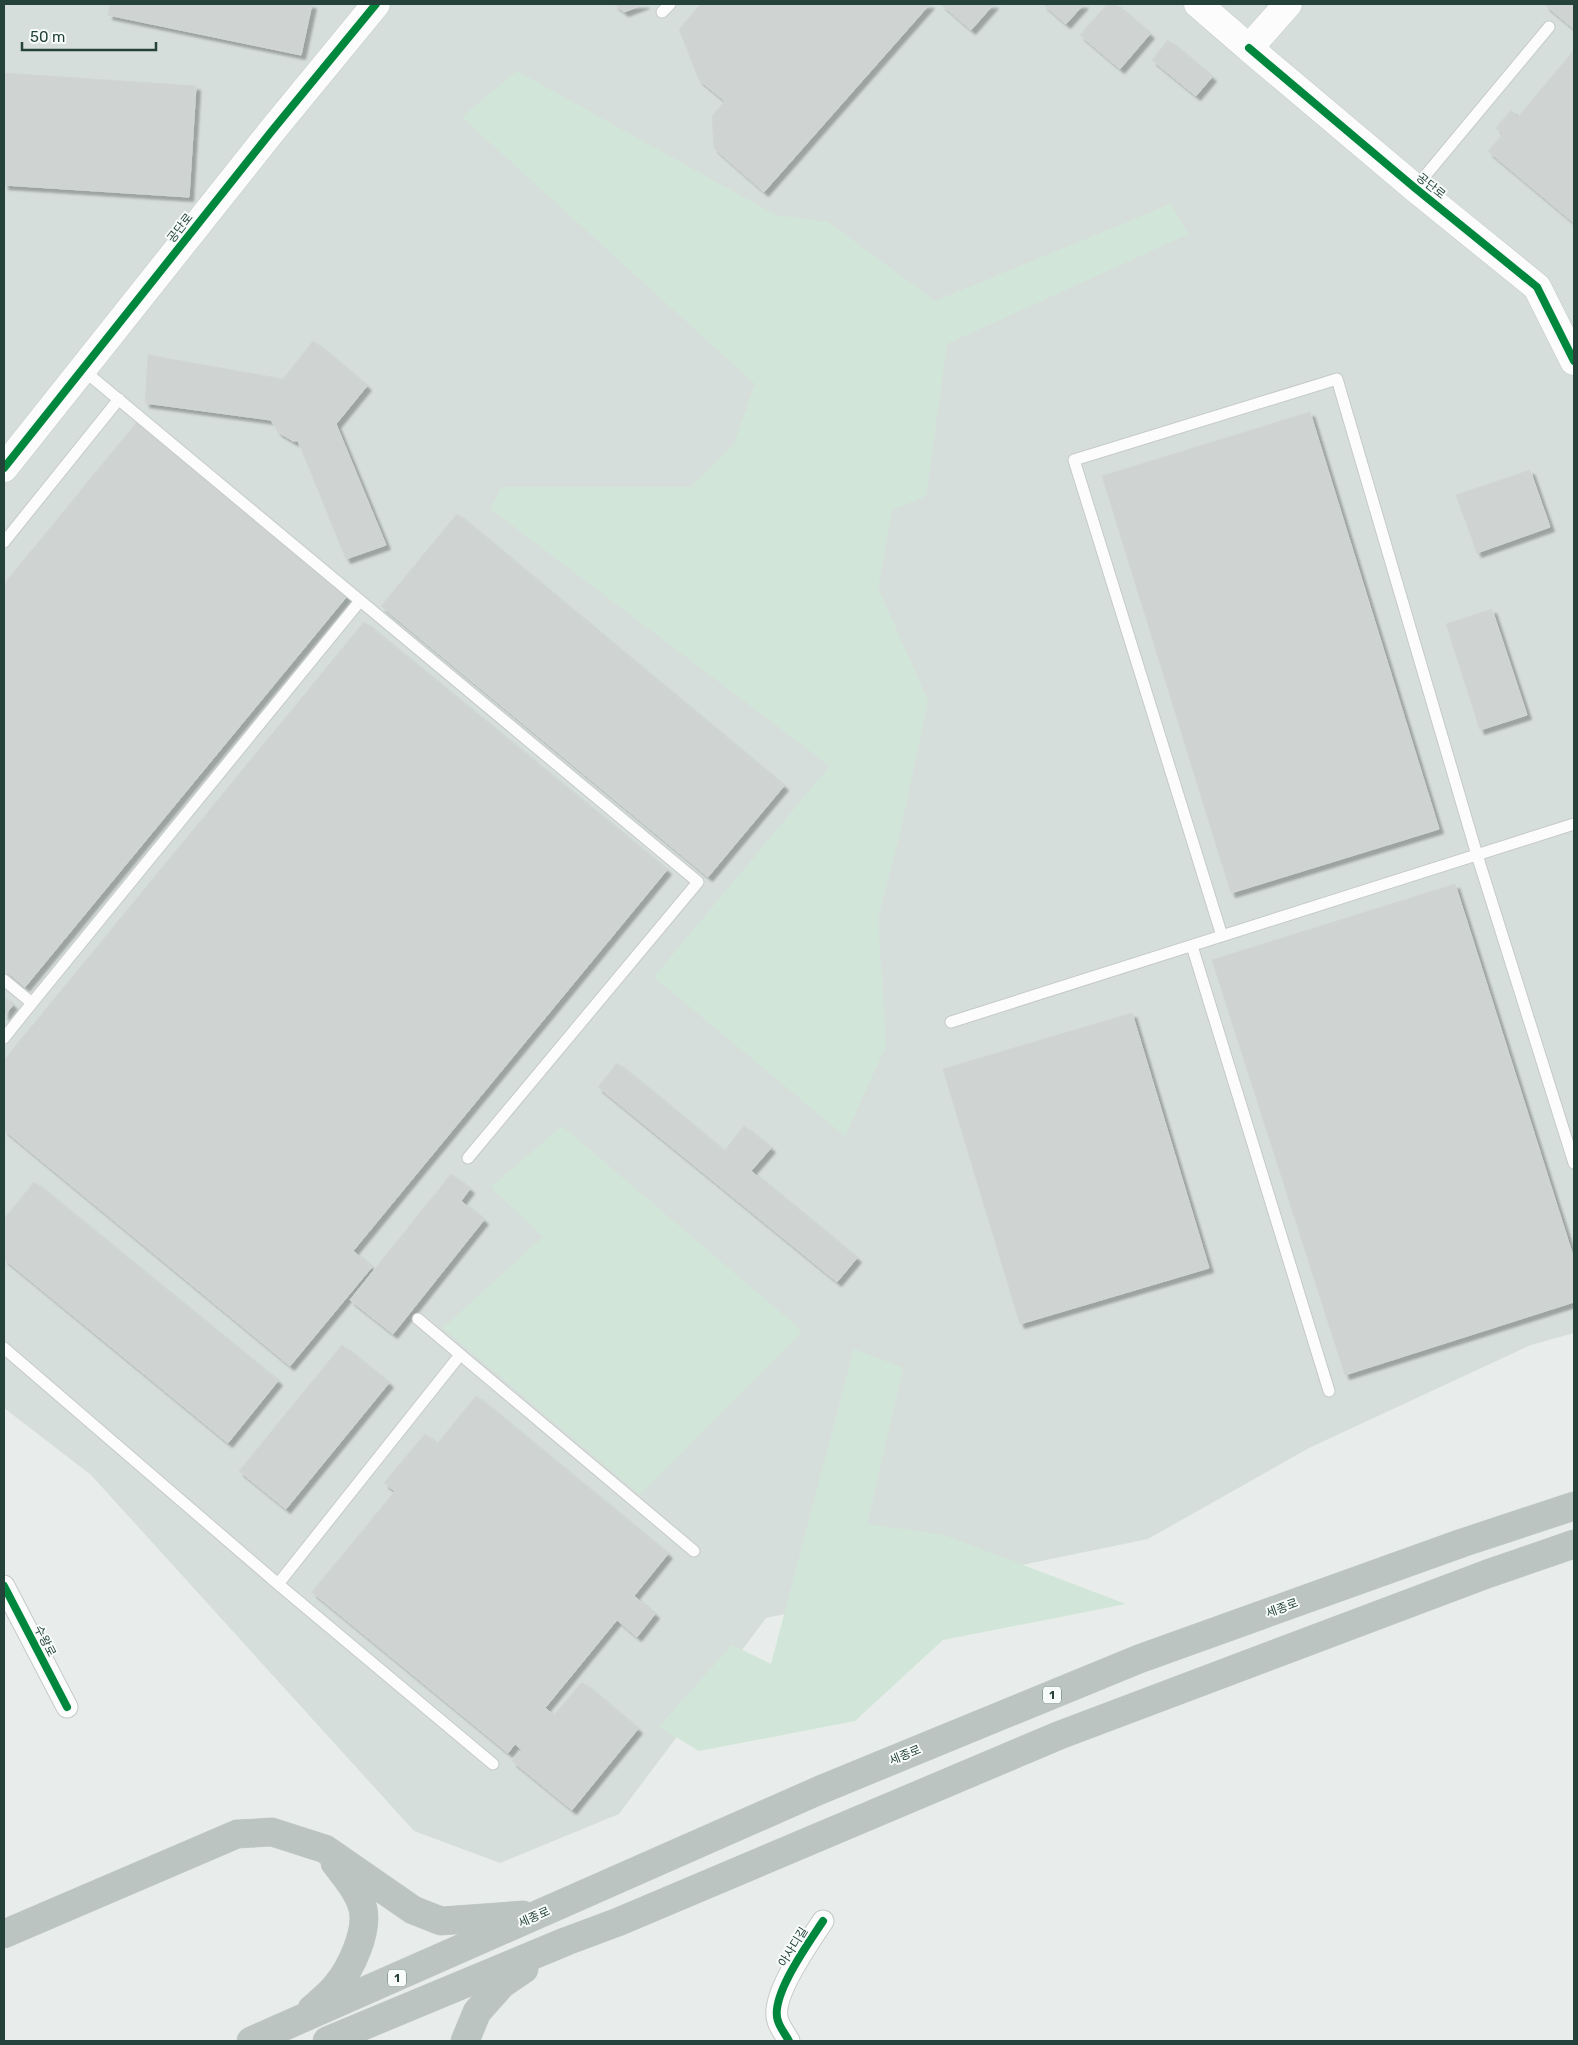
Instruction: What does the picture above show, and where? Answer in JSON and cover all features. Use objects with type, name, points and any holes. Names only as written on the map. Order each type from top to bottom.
[{"type":"highway","name":"세종로","points":[[251,2041],[298,2022],[820,1790],[1139,1659],[1462,1543],[1574,1506]]},
{"type":"highway","points":[[327,2041],[567,1940],[618,1922],[1060,1735],[1487,1574],[1574,1544]]},
{"type":"highway","points":[[4,1934],[237,1834],[272,1832],[325,1849],[412,1910],[442,1921],[542,1914]]},
{"type":"highway","points":[[298,2022],[337,1986],[353,1961],[362,1935],[363,1910],[351,1884],[325,1849]]},
{"type":"highway","points":[[465,2041],[477,2012],[502,1984],[567,1940]]},
{"type":"street","name":"공단로","points":[[4,468],[271,132],[376,4]]},
{"type":"street","name":"공단로","points":[[1198,4],[1415,188],[1537,286],[1574,361]]},
{"type":"street","points":[[1249,48],[1288,4]]},
{"type":"street","name":"수왕로","points":[[4,1586],[67,1707]]},
{"type":"street","name":"아사디길","points":[[789,2041],[777,2019],[780,1999],[788,1974],[823,1920]]},
{"type":"lane","points":[[1415,188],[1549,27]]},
{"type":"lane","points":[[82,369],[698,882],[468,1158]]},
{"type":"lane","points":[[1222,936],[1074,460],[1337,379],[1477,855],[1574,1163]]},
{"type":"lane","points":[[4,542],[119,399]]},
{"type":"lane","points":[[4,1038],[360,601]]},
{"type":"lane","points":[[951,1022],[1574,824]]},
{"type":"lane","points":[[1192,946],[1329,1391]]},
{"type":"lane","points":[[4,980],[32,1003]]},
{"type":"lane","points":[[418,1319],[694,1551]]},
{"type":"lane","points":[[4,1348],[278,1584],[493,1764]]},
{"type":"lane","points":[[278,1584],[460,1355]]},
{"type":"shaded area","points":[[4,4],[1574,4],[1574,1333],[1531,1345],[1309,1448],[1148,1539],[766,1618],[619,1814],[500,1863],[414,1831],[91,1475],[4,1408]]},
{"type":"green space","points":[[517,71],[775,215],[828,222],[935,301],[1171,204],[1188,234],[947,344],[926,496],[892,510],[878,588],[928,701],[899,837],[878,918],[886,1046],[845,1136],[654,977],[830,766],[491,509],[501,487],[691,487],[734,444],[755,384],[462,117]]},
{"type":"green space","points":[[562,1126],[802,1331],[640,1495],[443,1328],[543,1237],[491,1187]]},
{"type":"green space","points":[[854,1349],[903,1368],[867,1524],[944,1535],[1126,1604],[943,1640],[855,1721],[699,1751],[659,1727],[732,1645],[771,1664]]},
{"type":"building","points":[[110,4],[312,4],[301,55],[108,15]]},
{"type":"building","points":[[614,4],[645,4],[624,12]]},
{"type":"building","points":[[701,4],[930,4],[764,192],[714,148],[712,116],[725,101],[699,80],[679,29]]},
{"type":"building","points":[[941,4],[994,4],[971,30]]},
{"type":"building","points":[[1043,4],[1084,4],[1066,24]]},
{"type":"building","points":[[1107,4],[1115,4],[1150,34],[1120,69],[1080,35]]},
{"type":"building","points":[[1574,4],[1574,29],[1545,5]]},
{"type":"building","points":[[1168,40],[1212,77],[1196,96],[1152,60]]},
{"type":"building","points":[[1574,50],[1574,223],[1488,151],[1503,134],[1496,128],[1511,110],[1518,117]]},
{"type":"building","points":[[4,73],[196,86],[189,197],[4,185]]},
{"type":"building","points":[[313,341],[367,386],[336,424],[386,545],[346,559],[298,441],[293,441],[278,432],[271,420],[145,403],[148,355],[283,379]]},
{"type":"building","points":[[1310,412],[1439,829],[1231,893],[1102,476]]},
{"type":"building","points":[[137,422],[348,595],[25,987],[4,969],[4,584]]},
{"type":"building","points":[[1530,470],[1550,527],[1477,553],[1456,495]]},
{"type":"building","points":[[457,514],[784,786],[708,877],[381,606]]},
{"type":"building","points":[[1492,609],[1527,715],[1480,730],[1446,624]]},
{"type":"building","points":[[364,622],[667,870],[353,1251],[372,1267],[290,1366],[4,1130],[4,1060]]},
{"type":"building","points":[[1455,884],[1574,1259],[1574,1302],[1345,1375],[1212,960]]},
{"type":"building","points":[[4,997],[13,1005],[4,1016]]},
{"type":"building","points":[[1132,1013],[1209,1268],[1020,1324],[943,1069]]},
{"type":"building","points":[[617,1063],[724,1151],[744,1126],[771,1148],[751,1171],[857,1258],[837,1282],[598,1087]]},
{"type":"building","points":[[451,1174],[470,1189],[461,1201],[484,1220],[393,1334],[350,1300]]},
{"type":"building","points":[[34,1182],[278,1381],[228,1443],[4,1259],[4,1219]]},
{"type":"building","points":[[342,1345],[389,1383],[286,1509],[239,1471]]},
{"type":"building","points":[[476,1396],[668,1554],[634,1596],[655,1614],[637,1637],[617,1620],[545,1708],[554,1715],[582,1682],[638,1729],[572,1810],[512,1761],[522,1750],[515,1744],[508,1753],[312,1592],[395,1491],[384,1483],[425,1434],[437,1444]]},
{"type":"cycle path","points":[[4,468],[271,132],[376,4]]},
{"type":"cycle path","points":[[1249,48],[1415,188],[1537,287],[1574,361]]},
{"type":"cycle path","points":[[4,1586],[67,1707]]},
{"type":"cycle path","points":[[789,2041],[778,2021],[779,1998],[792,1970],[823,1921]]}]
